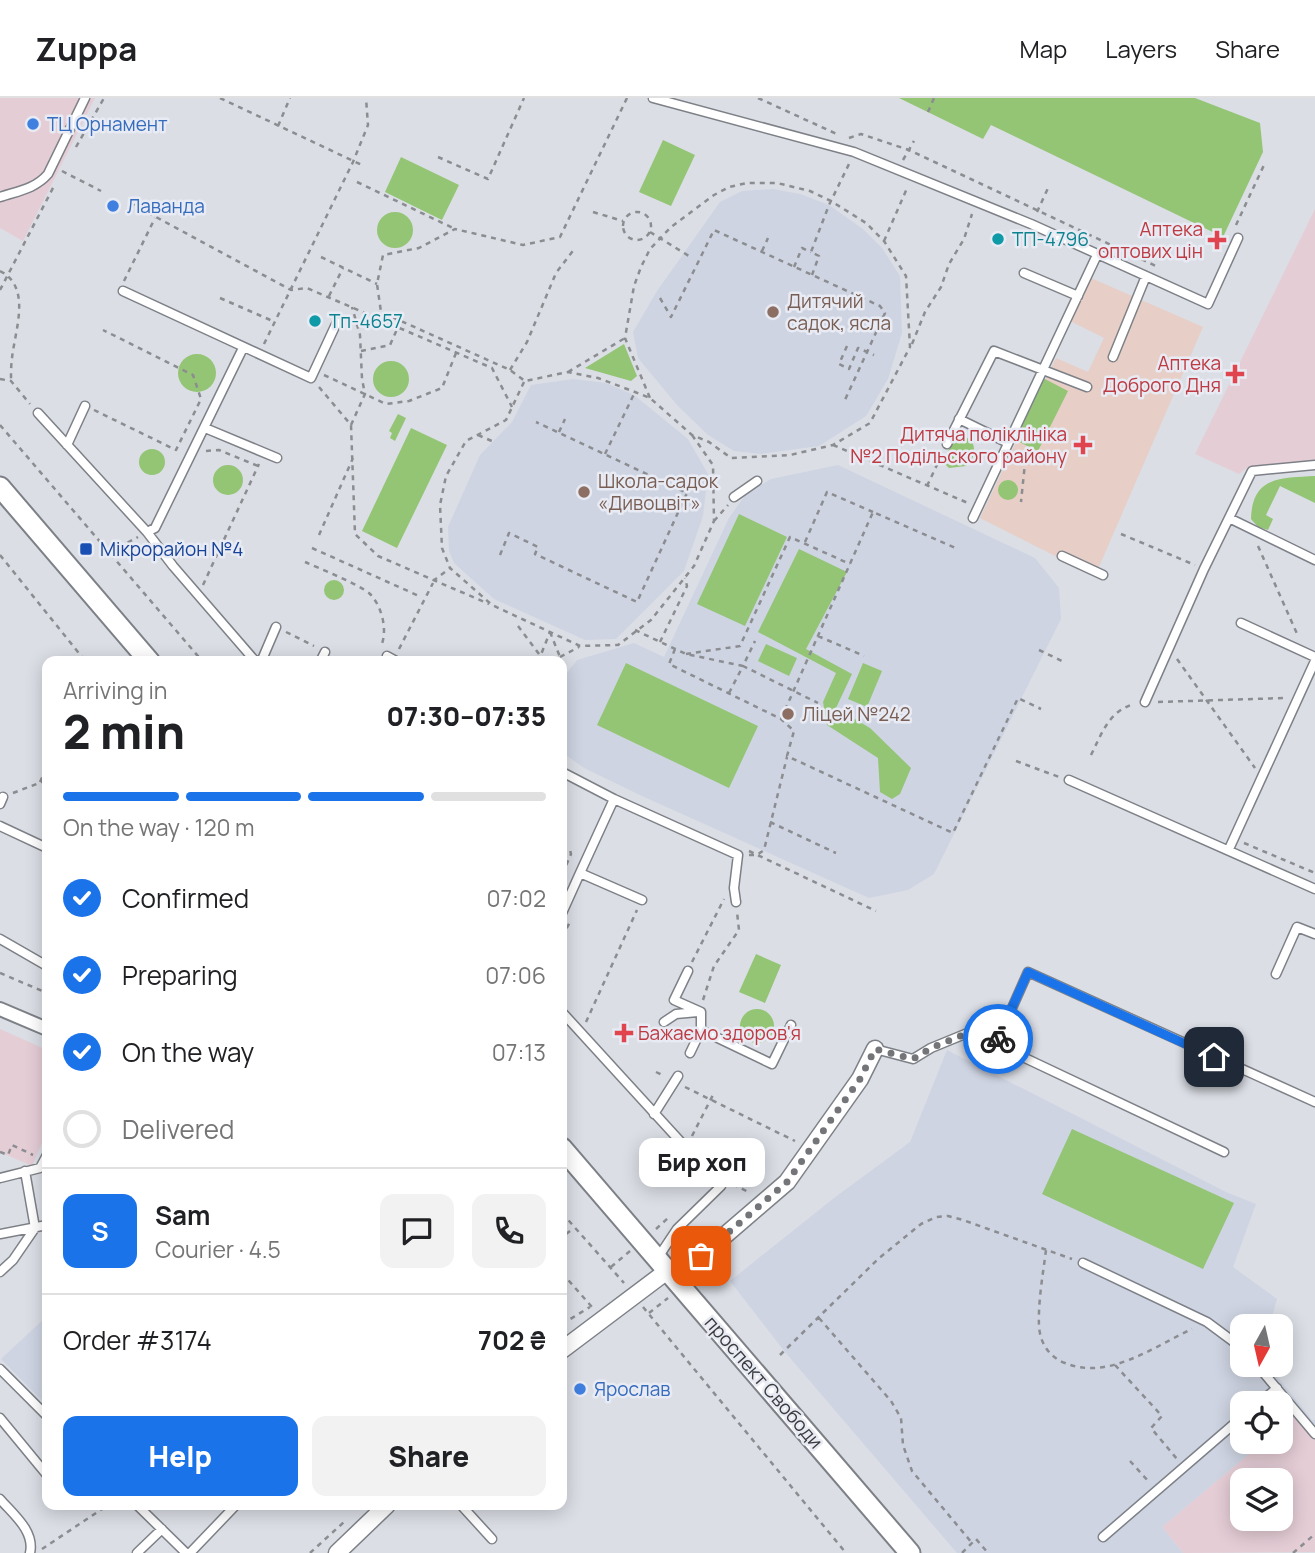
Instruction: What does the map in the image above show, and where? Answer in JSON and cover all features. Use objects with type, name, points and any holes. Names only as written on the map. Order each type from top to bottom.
[{"type":"street","points":[[0,487],[145,656]]},
{"type":"street","points":[[0,1009],[42,1027]]},
{"type":"street","points":[[567,1344],[662,1265],[701,1256],[787,1182],[860,1079],[875,1049]]},
{"type":"street","name":"проспект Свободи","points":[[567,1154],[910,1553]]},
{"type":"street","points":[[337,1553],[382,1510]]},
{"type":"lane","points":[[0,197],[32,187],[43,180],[85,98]]},
{"type":"lane","points":[[653,98],[855,152],[1031,224],[1208,304],[1238,238]]},
{"type":"lane","points":[[972,518],[1097,255]]},
{"type":"lane","points":[[1024,273],[1078,296]]},
{"type":"lane","points":[[1113,357],[1146,276]]},
{"type":"lane","points":[[122,289],[258,355],[313,375],[337,321]]},
{"type":"lane","points":[[147,532],[155,528],[243,348]]},
{"type":"lane","points":[[947,444],[994,351],[1087,387]]},
{"type":"lane","points":[[67,445],[85,406]]},
{"type":"lane","points":[[38,413],[147,532],[251,656]]},
{"type":"lane","points":[[959,419],[1006,447]]},
{"type":"lane","points":[[205,428],[277,458]]},
{"type":"lane","points":[[1145,702],[1204,569],[1231,519],[1252,471],[1315,465]]},
{"type":"lane","points":[[734,497],[757,481]]},
{"type":"lane","points":[[1231,519],[1315,560]]},
{"type":"lane","points":[[1062,556],[1103,575]]},
{"type":"lane","points":[[1229,849],[1315,659],[1306,652],[1241,623]]},
{"type":"lane","points":[[264,656],[276,627]]},
{"type":"lane","points":[[323,656],[325,652]]},
{"type":"lane","points":[[567,775],[738,855],[738,873],[734,888],[736,902]]},
{"type":"lane","points":[[1069,780],[1315,888]]},
{"type":"lane","points":[[567,902],[614,799]]},
{"type":"lane","points":[[0,826],[42,846]]},
{"type":"lane","points":[[580,873],[642,900]]},
{"type":"lane","points":[[1276,974],[1297,927],[1315,934]]},
{"type":"lane","points":[[0,939],[42,963]]},
{"type":"lane","points":[[688,971],[674,1000],[701,1012]]},
{"type":"lane","points":[[996,1044],[1028,972],[1315,1102]]},
{"type":"lane","points":[[664,1022],[676,1014],[701,1012]]},
{"type":"lane","points":[[691,1053],[701,1030],[701,1012]]},
{"type":"lane","points":[[567,1018],[721,1186],[677,1229],[662,1265]]},
{"type":"lane","points":[[701,1030],[772,1064],[791,1025]]},
{"type":"lane","points":[[875,1049],[913,1059],[931,1048],[970,1032],[1224,1152]]},
{"type":"lane","points":[[654,1114],[676,1079]]},
{"type":"lane","points":[[0,1178],[40,1168],[42,1165]]},
{"type":"lane","points":[[0,1272],[13,1260],[35,1227],[25,1171]]},
{"type":"lane","points":[[0,1234],[42,1226]]},
{"type":"lane","points":[[1083,1263],[1207,1322],[1230,1339]]},
{"type":"lane","points":[[0,1369],[42,1411]]},
{"type":"lane","points":[[1267,1377],[1315,1434]]},
{"type":"lane","points":[[1273,1391],[1277,1388]]},
{"type":"lane","points":[[0,1418],[42,1469]]},
{"type":"lane","points":[[1102,1537],[1230,1427]]},
{"type":"lane","points":[[0,1499],[24,1526],[32,1543],[32,1553]]},
{"type":"lane","points":[[142,1510],[188,1553],[231,1510]]},
{"type":"lane","points":[[466,1510],[492,1539]]},
{"type":"lane","points":[[137,1553],[162,1529]]},
{"type":"path","points":[[74,150],[104,98]]},
{"type":"path","points":[[220,98],[364,166]]},
{"type":"path","points":[[278,126],[290,98]]},
{"type":"path","points":[[258,355],[353,162],[368,125],[366,98]]},
{"type":"path","points":[[438,157],[488,179],[524,98]]},
{"type":"path","points":[[357,182],[455,229],[523,246],[560,237],[627,98]]},
{"type":"path","points":[[758,98],[847,138],[860,134],[909,150],[1158,267]]},
{"type":"path","points":[[928,112],[934,98]]},
{"type":"path","points":[[898,169],[914,141]]},
{"type":"path","points":[[811,252],[831,201],[855,152]]},
{"type":"path","points":[[1235,227],[1264,165]]},
{"type":"path","points":[[62,171],[101,191]]},
{"type":"path","points":[[884,241],[912,175]]},
{"type":"path","points":[[0,290],[56,183]]},
{"type":"path","points":[[650,398],[625,338],[641,267],[650,249],[671,227],[714,195],[747,183],[777,183],[810,191],[866,223],[884,241],[906,276],[910,347]]},
{"type":"path","points":[[1031,224],[1049,186]]},
{"type":"path","points":[[692,435],[709,442],[731,458],[790,455],[833,445],[870,423],[925,312],[941,287],[948,264],[964,239],[977,202]]},
{"type":"path","points":[[130,203],[291,290],[307,288],[492,368],[512,407]]},
{"type":"path","points":[[593,212],[623,221]]},
{"type":"path","points":[[631,213],[642,213],[650,221],[650,232],[642,240],[631,240],[623,232],[623,221],[631,213]]},
{"type":"path","points":[[122,289],[155,218]]},
{"type":"path","points":[[455,229],[419,248],[383,255],[377,284],[381,312],[510,370],[525,381],[568,372],[625,338]]},
{"type":"path","points":[[660,298],[671,317],[714,230],[880,306],[885,313],[844,402]]},
{"type":"path","points":[[650,232],[689,256]]},
{"type":"path","points":[[761,252],[768,238]]},
{"type":"path","points":[[510,370],[527,342],[556,273],[575,248]]},
{"type":"path","points":[[794,267],[802,248],[819,256],[812,275]]},
{"type":"path","points":[[321,257],[377,284]]},
{"type":"path","points":[[329,297],[343,268]]},
{"type":"path","points":[[0,271],[9,275],[16,287],[20,309],[11,380],[38,413]]},
{"type":"path","points":[[220,298],[275,322]]},
{"type":"path","points":[[352,307],[360,335],[365,394],[351,425],[355,534],[378,556],[580,646],[618,645],[650,620],[685,578],[694,566],[715,521],[734,497]]},
{"type":"path","points":[[361,351],[390,345],[398,327]]},
{"type":"path","points":[[85,406],[176,450],[201,398],[193,375],[103,330]]},
{"type":"path","points":[[847,346],[839,364],[849,369],[858,348],[874,355]]},
{"type":"path","points":[[313,375],[386,404],[409,401],[442,388],[456,352]]},
{"type":"path","points":[[568,372],[598,378],[650,398],[692,435],[713,464],[715,521]]},
{"type":"path","points":[[313,375],[351,425]]},
{"type":"path","points":[[0,379],[11,380]]},
{"type":"path","points":[[492,605],[450,568],[442,548],[440,505],[446,476],[466,441],[506,420],[525,381]]},
{"type":"path","points":[[606,454],[635,392]]},
{"type":"path","points":[[559,432],[565,419]]},
{"type":"path","points":[[500,555],[509,533],[538,547],[535,554],[637,602],[687,493],[536,422]]},
{"type":"path","points":[[0,425],[198,656]]},
{"type":"path","points":[[478,435],[494,442]]},
{"type":"path","points":[[927,486],[947,444]]},
{"type":"path","points":[[833,445],[978,508]]},
{"type":"path","points":[[1006,447],[1025,463],[1021,502]]},
{"type":"path","points":[[201,456],[207,450],[215,449],[258,466]]},
{"type":"path","points":[[195,579],[202,588],[264,452]]},
{"type":"path","points":[[319,535],[354,457]]},
{"type":"path","points":[[804,543],[827,492],[958,549]]},
{"type":"path","points":[[781,719],[873,512]]},
{"type":"path","points":[[1251,530],[1306,652]]},
{"type":"path","points":[[1121,534],[1204,569]]},
{"type":"path","points":[[687,654],[740,646],[790,537],[850,564]]},
{"type":"path","points":[[112,555],[125,544]]},
{"type":"path","points":[[312,548],[419,596]]},
{"type":"path","points":[[0,555],[81,656]]},
{"type":"path","points":[[304,562],[369,593],[385,627],[379,650]]},
{"type":"path","points":[[395,656],[433,582],[450,568]]},
{"type":"path","points":[[660,642],[687,586],[685,578]]},
{"type":"path","points":[[518,626],[540,655],[550,632]]},
{"type":"path","points":[[276,627],[333,656]]},
{"type":"path","points":[[635,630],[687,654],[743,666],[818,703]]},
{"type":"path","points":[[550,632],[560,656]]},
{"type":"path","points":[[818,636],[864,656]]},
{"type":"path","points":[[729,693],[755,641]]},
{"type":"path","points":[[562,656],[580,646]]},
{"type":"path","points":[[1169,648],[1262,777]]},
{"type":"path","points":[[675,649],[669,664],[781,719],[794,731],[764,850],[757,855],[738,855]]},
{"type":"path","points":[[1039,650],[1064,662]]},
{"type":"path","points":[[78,652],[78,656]]},
{"type":"path","points":[[1091,754],[1117,711],[1145,702],[1298,697]]},
{"type":"path","points":[[787,756],[953,833],[1018,698],[1041,709]]},
{"type":"path","points":[[1016,761],[1069,780]]},
{"type":"path","points":[[2,801],[40,782],[42,778]]},
{"type":"path","points":[[770,822],[836,853]]},
{"type":"path","points":[[1234,839],[1315,873]]},
{"type":"path","points":[[567,848],[571,855],[567,864]]},
{"type":"path","points":[[688,971],[720,904],[734,888]]},
{"type":"path","points":[[585,1025],[642,900]]},
{"type":"path","points":[[701,1012],[714,966],[739,930],[736,902]]},
{"type":"path","points":[[567,927],[572,917]]},
{"type":"path","points":[[0,973],[42,991]]},
{"type":"path","points":[[656,1072],[676,1079],[811,1149]]},
{"type":"path","points":[[689,1141],[714,1093]]},
{"type":"path","points":[[0,1152],[8,1155],[12,1145],[42,1156]]},
{"type":"path","points":[[780,1355],[878,1259],[921,1224],[936,1216],[963,1220],[1083,1263]]},
{"type":"path","points":[[567,1219],[619,1276]]},
{"type":"path","points":[[567,1233],[574,1228]]},
{"type":"path","points":[[1046,1250],[1039,1328],[1045,1349],[1056,1360],[1093,1370],[1115,1366],[1207,1322]]},
{"type":"path","points":[[567,1279],[592,1307]]},
{"type":"path","points":[[642,1305],[846,1553]]},
{"type":"path","points":[[819,1318],[891,1401],[903,1423],[903,1445],[912,1471],[972,1543]]},
{"type":"path","points":[[1115,1366],[1162,1416],[1151,1428],[1184,1467]]},
{"type":"path","points":[[1130,1461],[1157,1491]]},
{"type":"path","points":[[32,1553],[56,1541],[101,1510]]},
{"type":"path","points":[[310,1553],[346,1521]]},
{"type":"path","points":[[1293,1553],[1315,1534]]},
{"type":"path","points":[[962,1553],[976,1539],[988,1553]]},
{"type":"shaded area","points":[[0,98],[95,98],[23,241],[0,228]]},
{"type":"shaded area","name":"Дитячий садок, ясла","points":[[773,189],[800,194],[829,205],[863,229],[882,248],[900,276],[902,333],[888,379],[866,416],[819,446],[761,454],[734,451],[708,435],[677,405],[638,358],[633,332],[657,291],[720,202],[742,191]]},
{"type":"shaded area","points":[[1315,209],[1315,463],[1248,467],[1239,474],[1195,454]]},
{"type":"shaded area","name":"Дитяча поліклініка №2 Подільского району","points":[[1091,278],[1203,327],[1095,576],[980,518],[1056,358],[1088,372],[1104,338],[1070,321]]},
{"type":"shaded area","name":"Школа-садок «Дивоцвіт»","points":[[573,379],[606,383],[634,395],[688,439],[708,474],[703,516],[684,571],[616,639],[585,640],[494,599],[454,563],[449,551],[448,527],[480,455],[512,422],[531,385]]},
{"type":"shaded area","name":"Ліцей №242","points":[[838,465],[1035,558],[1059,588],[1061,619],[934,874],[908,890],[869,898],[642,796],[584,768],[567,756],[567,673],[577,660],[634,643],[664,657],[729,518],[746,494],[771,479]]},
{"type":"shaded area","points":[[0,1029],[42,1048],[42,1143],[32,1166],[0,1152]]},
{"type":"shaded area","points":[[947,1050],[1226,1192],[1256,1204],[1233,1267],[1277,1299],[1273,1314],[1230,1314],[1230,1377],[1278,1377],[1289,1391],[1230,1391],[1230,1454],[1249,1454],[1162,1527],[1183,1553],[957,1553],[785,1352],[730,1281],[834,1198],[910,1142]]},
{"type":"shaded area","points":[[42,1321],[42,1401],[1,1359]]},
{"type":"shaded area","points":[[1293,1396],[1312,1420],[1315,1420],[1315,1439],[1295,1415],[1293,1417]]},
{"type":"shaded area","points":[[1295,1415],[1315,1440],[1315,1552],[1183,1553],[1162,1527],[1230,1470],[1230,1531],[1293,1531],[1293,1468],[1232,1468],[1249,1454],[1293,1454]]},
{"type":"green space","points":[[899,98],[1195,98],[1260,123],[1263,152],[1223,237],[991,125],[983,139]]},
{"type":"green space","points":[[663,140],[695,155],[671,206],[639,192]]},
{"type":"green space","points":[[401,157],[459,185],[442,220],[385,192]]},
{"type":"green space","points":[[395,212],[407,218],[413,230],[407,242],[395,248],[383,242],[377,230],[383,218]]},
{"type":"green space","points":[[624,344],[637,376],[631,381],[585,368]]},
{"type":"green space","points":[[197,354],[210,360],[216,373],[210,386],[197,392],[184,386],[178,373],[184,360]]},
{"type":"green space","points":[[391,361],[403,367],[409,379],[403,391],[391,397],[379,391],[373,379],[379,367]]},
{"type":"green space","points":[[1043,378],[1068,391],[1038,451],[1013,439]]},
{"type":"green space","points":[[398,414],[406,418],[395,441],[390,438],[392,433],[389,431]]},
{"type":"green space","points":[[411,428],[447,445],[397,548],[362,531]]},
{"type":"green space","points":[[962,435],[972,441],[973,457],[966,466],[949,468],[944,463],[947,455],[952,444]]},
{"type":"green space","points":[[152,449],[161,453],[165,462],[161,471],[152,475],[143,471],[139,462],[143,453]]},
{"type":"green space","points":[[228,465],[238,470],[243,480],[238,490],[228,495],[218,490],[213,480],[218,470]]},
{"type":"green space","points":[[1315,476],[1315,503],[1280,486],[1266,515],[1273,519],[1268,530],[1258,527],[1251,519],[1257,494],[1263,487],[1280,479]]},
{"type":"green space","points":[[1004,480],[1012,480],[1018,490],[1012,500],[1004,500],[998,494],[998,486]]},
{"type":"green space","points":[[739,514],[787,537],[745,626],[697,604]]},
{"type":"green space","points":[[799,549],[847,572],[806,649],[852,674],[836,708],[870,728],[911,768],[900,794],[892,799],[880,792],[878,758],[827,725],[823,702],[836,673],[758,632]]},
{"type":"green space","points":[[334,580],[341,583],[344,590],[341,597],[334,600],[327,597],[324,590],[327,583]]},
{"type":"green space","points":[[766,644],[797,658],[789,676],[758,661]]},
{"type":"green space","points":[[626,663],[758,726],[729,788],[597,725]]},
{"type":"green space","points":[[863,663],[882,671],[867,707],[848,699]]},
{"type":"green space","points":[[756,954],[781,965],[765,1003],[739,992]]},
{"type":"green space","points":[[757,1009],[769,1014],[774,1026],[769,1038],[757,1043],[745,1038],[740,1026],[745,1014]]},
{"type":"green space","points":[[1072,1129],[1234,1203],[1203,1269],[1042,1194]]},
{"type":"way so far","points":[[701,1256],[787,1182],[860,1079],[875,1049],[913,1059],[931,1048],[970,1032],[996,1044],[998,1039]]},
{"type":"place","name":"ТЦ Орнамент","points":[[33,124]]},
{"type":"place","name":"Лаванда","points":[[113,206]]},
{"type":"place","name":"ТП-4796","points":[[998,239]]},
{"type":"place","name":"Аптека оптових цін","points":[[1217,240]]},
{"type":"place","name":"Дитячий садок, ясла","points":[[773,312]]},
{"type":"place","name":"Тп-4657","points":[[315,321]]},
{"type":"place","name":"Аптека Доброго Дня","points":[[1235,374]]},
{"type":"place","name":"Дитяча поліклініка №2 Подільского району","points":[[1083,445]]},
{"type":"place","name":"Школа-садок «Дивоцвіт»","points":[[584,492]]},
{"type":"place","name":"Мікрорайон №4","points":[[86,549]]},
{"type":"place","name":"Ліцей №242","points":[[788,714]]},
{"type":"place","name":"Бажаємо здоров'я","points":[[624,1033]]},
{"type":"place","name":"Бир хоп","points":[[701,1256]]},
{"type":"place","name":"Ярослав","points":[[580,1389]]},
{"type":"route","points":[[998,1039],[1028,972],[1214,1057]]}]
